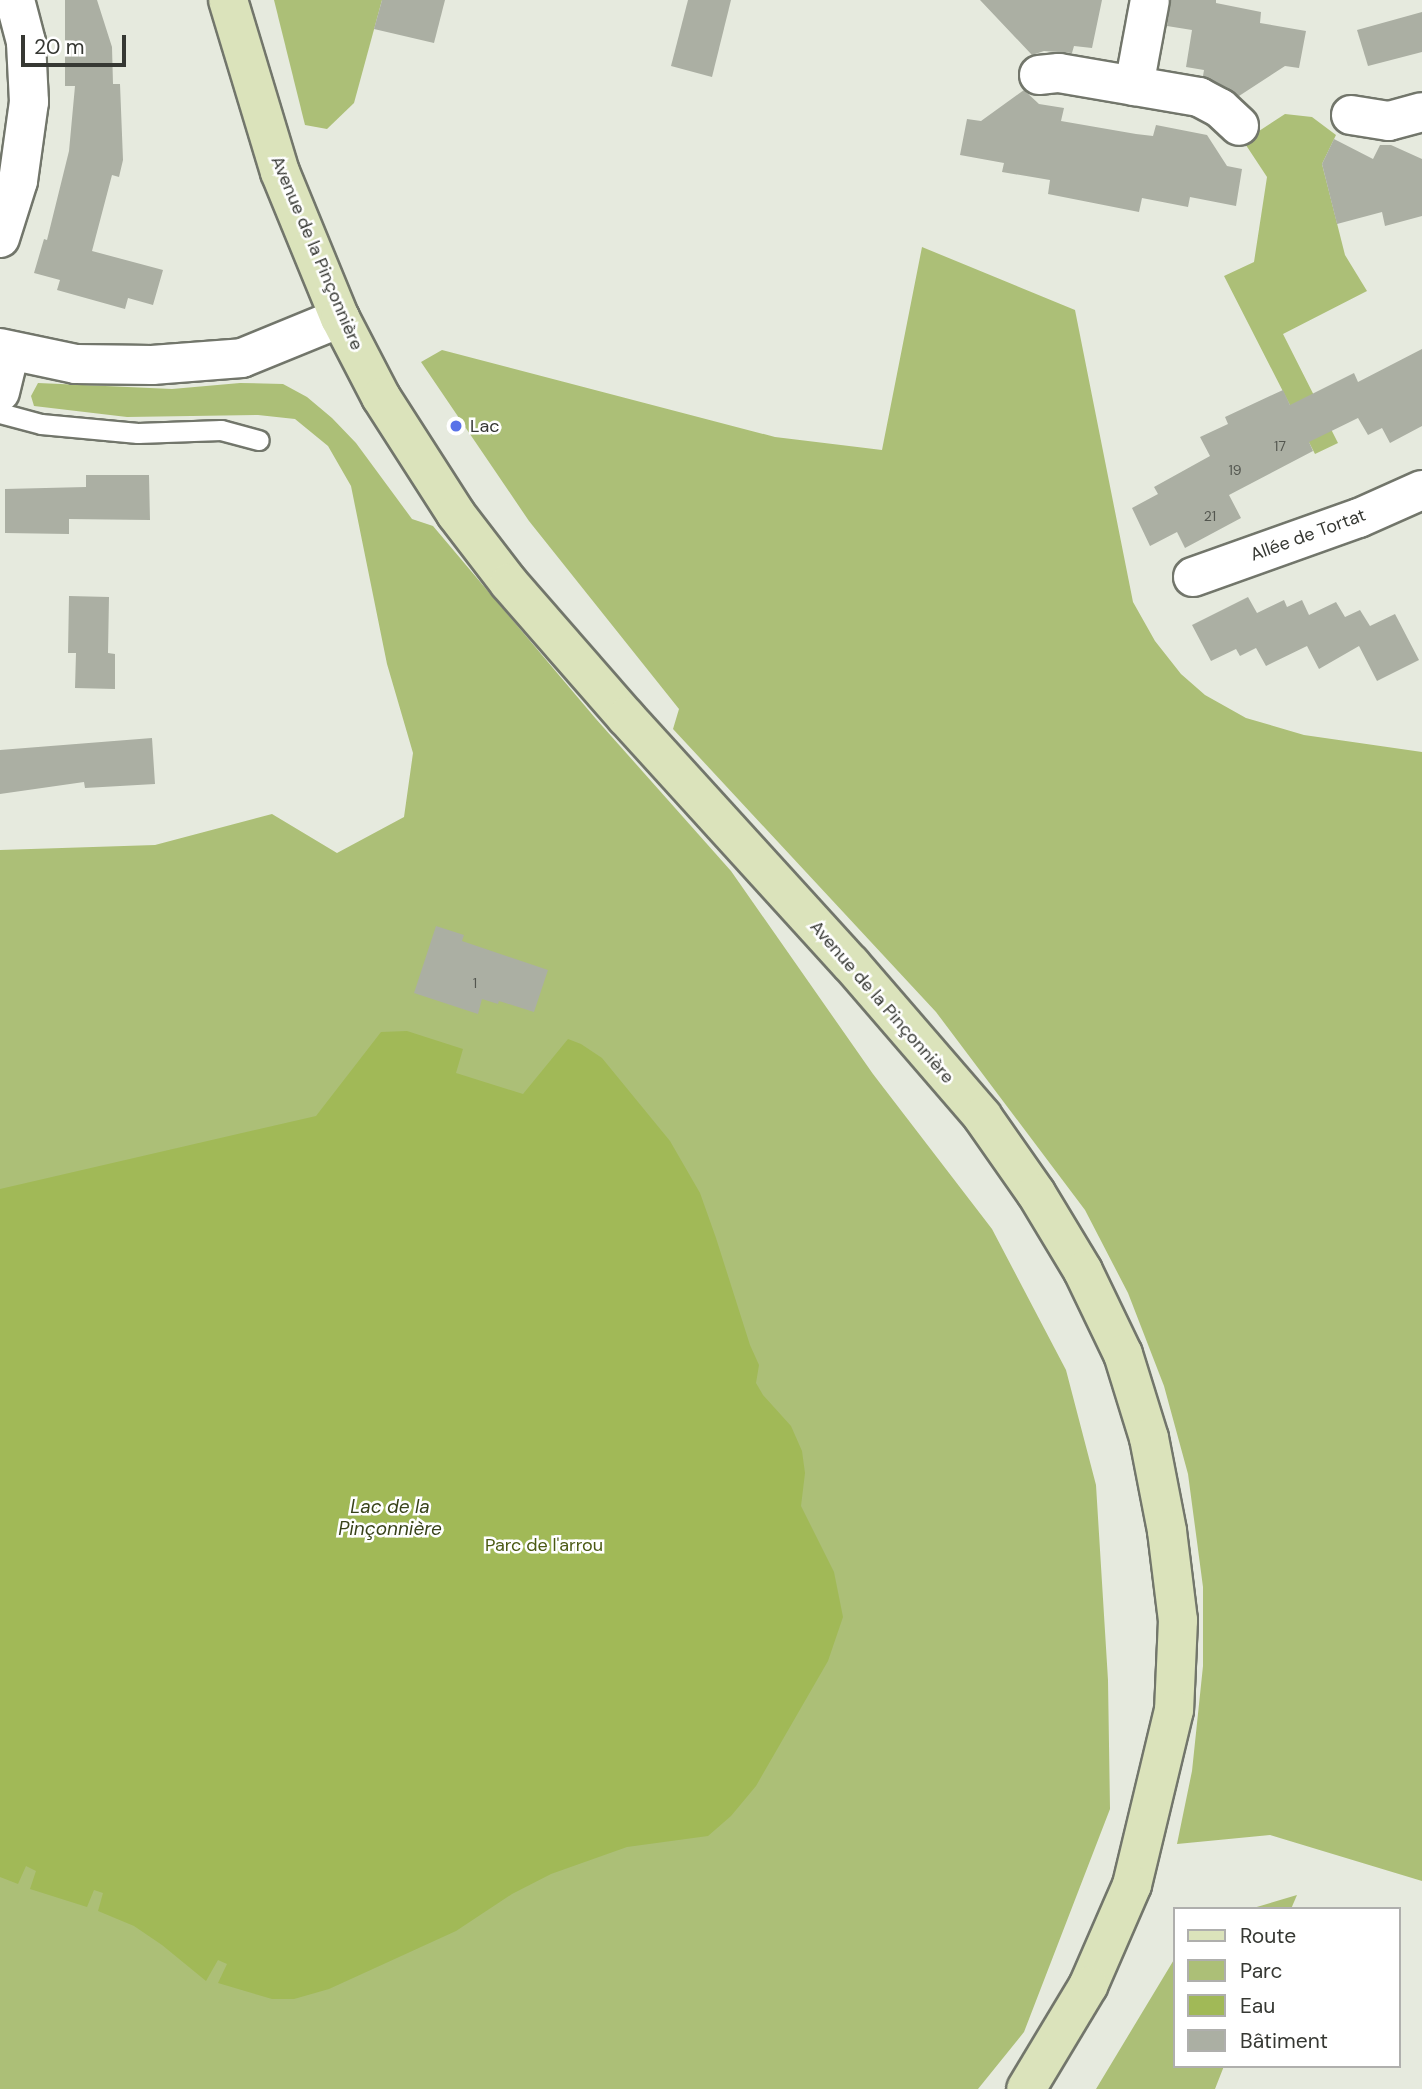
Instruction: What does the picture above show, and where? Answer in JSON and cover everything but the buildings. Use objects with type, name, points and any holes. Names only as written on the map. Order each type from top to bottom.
[{"type":"main road","name":"Avenue de la Pinçonnière","points":[[231,4],[280,172],[340,318],[382,397],[456,514],[509,583],[626,717],[760,863],[982,1116],[1036,1193],[1083,1271],[1123,1354],[1149,1438],[1167,1531],[1178,1620],[1174,1710],[1132,1885],[1088,1986],[1026,2089]]},
{"type":"street","points":[[0,238],[18,181],[29,102],[26,42],[15,0]]},
{"type":"street","points":[[1134,86],[1150,0]]},
{"type":"street","points":[[1039,75],[1059,73],[1199,97],[1220,108],[1239,127]]},
{"type":"street","points":[[1351,115],[1389,121],[1422,112]]},
{"type":"street","points":[[0,392],[5,349],[76,364],[152,365],[242,358],[340,318]]},
{"type":"street","name":"Allée de Tortat","points":[[1193,577],[1359,517],[1422,490]]},
{"type":"lane","points":[[0,413],[41,424],[138,433],[221,430],[259,440]]},
{"type":"green space","points":[[274,0],[382,0],[354,103],[327,129],[305,125]]},
{"type":"green space","points":[[1285,114],[1312,117],[1336,135],[1322,164],[1345,255],[1367,291],[1283,334],[1338,443],[1315,454],[1224,276],[1254,262],[1267,177],[1236,130],[1253,121],[1259,131]]},
{"type":"green space","points":[[922,247],[1075,310],[1133,602],[1155,641],[1181,674],[1205,695],[1246,718],[1304,735],[1422,752],[1422,1881],[1270,1835],[1177,1844],[1192,1771],[1203,1666],[1203,1587],[1188,1474],[1164,1386],[1128,1293],[1085,1210],[936,1012],[673,729],[679,709],[529,521],[421,362],[442,350],[775,437],[882,450]]},
{"type":"green space","name":"Parc de l'arrou","points":[[38,383],[172,389],[240,383],[283,384],[307,397],[332,418],[356,443],[412,519],[433,526],[596,719],[731,871],[873,1074],[992,1229],[1066,1370],[1096,1485],[1108,1680],[1110,1809],[1024,2032],[978,2089],[0,2089],[0,850],[155,845],[272,814],[337,853],[404,817],[413,753],[387,664],[351,486],[328,446],[295,419],[258,415],[127,417],[34,406],[31,396]]},
{"type":"green space","points":[[1297,1895],[1292,1907],[1257,1907]]},
{"type":"green space","points":[[1174,1960],[1174,2068],[1223,2068],[1215,2089],[1096,2089]]},
{"type":"water","name":"Lac de la Pinçonnière","points":[[407,1031],[463,1049],[456,1073],[523,1094],[568,1039],[581,1044],[602,1058],[670,1141],[700,1193],[716,1238],[750,1345],[759,1365],[756,1383],[763,1395],[791,1426],[802,1451],[805,1473],[801,1506],[834,1572],[843,1617],[828,1661],[756,1786],[731,1816],[708,1836],[627,1847],[551,1874],[512,1894],[456,1931],[329,1989],[294,1999],[272,1999],[218,1983],[227,1964],[218,1960],[206,1981],[134,1926],[98,1911],[103,1893],[94,1890],[87,1907],[30,1889],[36,1871],[26,1866],[18,1884],[0,1877],[0,1189],[316,1116],[381,1032]]},
{"type":"place","name":"Lac","points":[[456,426]]}]
